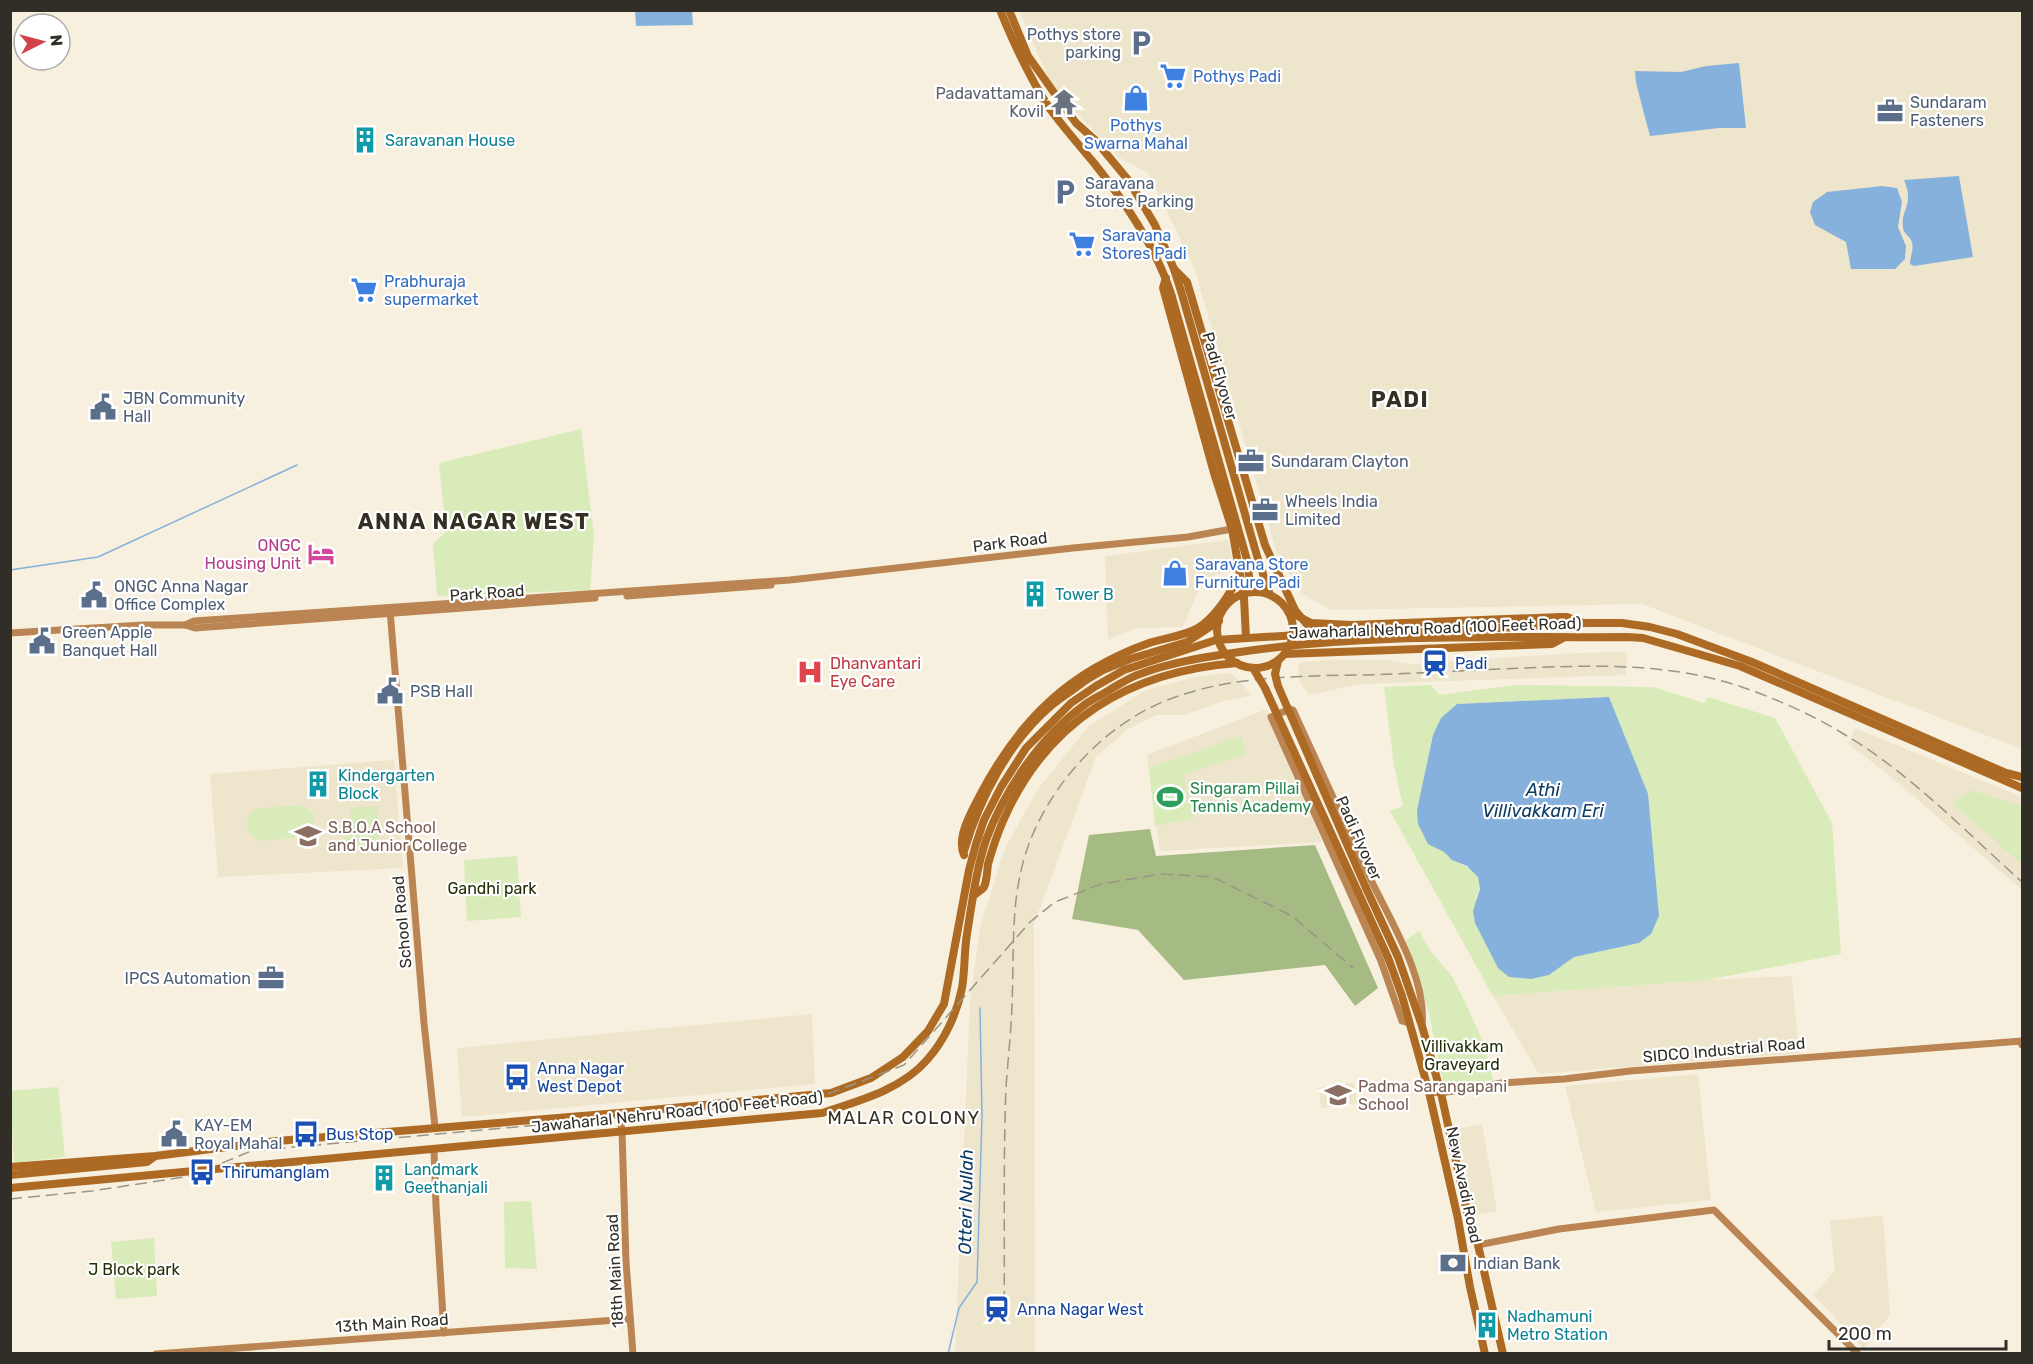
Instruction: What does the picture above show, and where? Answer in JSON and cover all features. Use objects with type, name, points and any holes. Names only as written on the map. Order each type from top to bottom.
[{"type":"main road","points":[[1000,10],[1022,59],[1049,107],[1114,192],[1144,236],[1166,278],[1163,288],[1237,551],[1244,598],[1246,638]]},
{"type":"main road","points":[[1008,10],[1028,56],[1076,123],[1095,140],[1129,181],[1155,225],[1174,269],[1187,282],[1265,545],[1295,610],[1315,634]]},
{"type":"main road","name":"Padi Flyover","points":[[1174,269],[1257,556],[1270,595],[1281,601],[1288,611],[1311,623],[1352,625],[1560,617],[1586,623]]},
{"type":"main road","name":"Padi Flyover","points":[[1166,278],[1247,560],[1251,592]]},
{"type":"main road","points":[[1237,551],[1265,545]]},
{"type":"main road","points":[[969,870],[961,847],[966,825],[996,765],[1040,709],[1063,689],[1096,667],[1147,644],[1196,630],[1232,590],[1240,575]]},
{"type":"main road","points":[[1270,595],[1251,592],[1240,595],[1230,601],[1223,610],[1218,633],[1227,656],[1237,663],[1253,668],[1278,661],[1285,654],[1293,638],[1292,620],[1288,611]]},
{"type":"main road","points":[[964,855],[978,814],[996,775],[1016,746],[1051,706],[1103,670],[1155,650],[1187,642],[1219,621]]},
{"type":"main road","name":"Jawaharlal Nehru Road (100 Feet Road)","points":[[11,1178],[147,1162],[155,1156],[277,1141],[831,1093],[871,1078],[903,1057],[928,1031],[944,1004],[969,870],[984,820],[1001,787],[1026,748],[1071,703],[1124,670],[1216,640],[1315,634],[1425,632],[1622,623],[1677,634],[1763,667],[2022,777]]},
{"type":"main road","name":"Jawaharlal Nehru Road (100 Feet Road)","points":[[11,1178],[144,1170],[159,1174],[435,1150],[822,1113],[867,1098],[898,1084],[926,1062],[947,1033],[962,990],[966,939],[980,861],[1008,792],[1026,765],[1058,729],[1084,705],[1138,674],[1197,659],[1326,642],[1628,636],[1643,638],[1740,666],[2022,788]]},
{"type":"main road","points":[[1171,637],[1175,654]]},
{"type":"main road","points":[[1285,654],[1552,644],[1564,638]]},
{"type":"main road","name":"Padi Flyover","points":[[1278,661],[1275,674],[1278,686],[1398,957],[1422,1026]]},
{"type":"main road","points":[[973,896],[984,887],[988,866],[1013,799],[1042,756],[1064,730],[1101,704],[1137,685],[1196,668],[1237,663]]},
{"type":"main road","name":"Padi Flyover","points":[[1253,668],[1265,688],[1389,960],[1409,1023]]},
{"type":"main road","name":"New Avadi Road","points":[[1409,1023],[1429,1092],[1485,1353]]},
{"type":"main road","name":"New Avadi Road","points":[[1422,1026],[1441,1093],[1469,1221],[1478,1245],[1503,1353]]},
{"type":"street","name":"Park Road","points":[[10,633],[143,625],[185,625],[194,621],[390,611],[790,580],[1188,537],[1232,529]]},
{"type":"street","name":"School Road","points":[[390,611],[423,1012],[435,1127]]},
{"type":"street","points":[[1409,1023],[1402,1021],[1384,968],[1272,717],[1290,709],[1293,710],[1400,938],[1419,990],[1424,1010],[1422,1026]]},
{"type":"street","name":"SIDCO Industrial Road","points":[[1429,1092],[1441,1093],[1502,1083],[1564,1079],[1630,1071],[2022,1043]]},
{"type":"street","name":"18th Main Road","points":[[619,1113],[622,1131],[626,1262],[633,1353]]},
{"type":"street","points":[[435,1150],[444,1333]]},
{"type":"street","points":[[1478,1245],[1559,1229],[1714,1210],[1858,1353]]},
{"type":"street","name":"13th Main Road","points":[[156,1353],[630,1318]]},
{"type":"shaded area","points":[[1019,11],[2022,11],[2022,749],[1642,604],[1330,610],[1303,594],[1278,557],[1194,267],[1148,173],[1118,157],[1053,88]]},
{"type":"shaded area","points":[[1228,540],[1235,571],[1203,578],[1183,627],[1136,628],[1108,640],[1105,556]]},
{"type":"shaded area","points":[[1627,652],[1626,675],[1360,684],[1309,695],[1299,681],[1298,663],[1326,660],[1385,660],[1412,664],[1576,653]]},
{"type":"shaded area","points":[[1231,673],[1252,695],[1221,702],[1184,715],[1156,715],[1128,729],[1096,757],[1034,924],[1035,1353],[955,1353],[970,1002],[980,928],[1005,848],[1038,789],[1088,727],[1146,690],[1199,676]]},
{"type":"shaded area","points":[[1267,709],[1322,842],[1160,851],[1147,755]]},
{"type":"shaded area","points":[[1855,728],[2022,797],[2022,890],[1889,775],[1848,744]]},
{"type":"shaded area","name":"S.B.O.A School and Junior College","points":[[394,760],[403,868],[218,877],[210,774]]},
{"type":"shaded area","points":[[1792,976],[1799,1053],[1539,1074],[1493,996],[1707,980]]},
{"type":"shaded area","points":[[812,1014],[815,1084],[462,1117],[457,1048]]},
{"type":"shaded area","points":[[1698,1074],[1711,1200],[1596,1212],[1565,1086]]},
{"type":"shaded area","name":"Padma Sarangapani School","points":[[1354,1083],[1357,1103],[1321,1108],[1318,1087]]},
{"type":"shaded area","points":[[1482,1124],[1497,1211],[1470,1216],[1453,1130]]},
{"type":"shaded area","points":[[1883,1215],[1890,1315],[1864,1349],[1814,1295],[1835,1270],[1830,1221]]},
{"type":"green space","points":[[581,429],[594,536],[590,590],[437,596],[433,544],[446,532],[439,463]]},
{"type":"green space","points":[[1431,685],[1440,695],[1516,685],[1653,687],[1704,703],[1708,697],[1775,718],[1832,823],[1841,954],[1707,980],[1493,996],[1390,811],[1403,806],[1394,765],[1384,687]],"holes":[[[1609,697],[1639,943],[1573,957],[1476,898],[1480,883],[1477,875],[1471,869],[1452,860],[1444,852],[1417,810],[1433,735],[1441,718],[1457,704]]]},
{"type":"green space","name":"Singaram Pillai Tennis Academy","points":[[1240,736],[1246,754],[1183,775],[1194,818],[1155,826],[1149,768]]},
{"type":"green space","points":[[1970,790],[2022,806],[2022,864],[1953,804]]},
{"type":"green space","points":[[299,805],[310,811],[314,821],[313,829],[302,837],[262,841],[254,838],[247,829],[248,817],[255,809]]},
{"type":"green space","points":[[376,806],[379,826],[352,828],[350,808]]},
{"type":"green space","points":[[1150,829],[1156,856],[1315,845],[1378,988],[1355,1006],[1325,965],[1184,980],[1138,930],[1072,919],[1089,835]]},
{"type":"green space","points":[[377,831],[379,843],[345,846],[344,833]]},
{"type":"green space","name":"Gandhi park","points":[[517,856],[521,917],[467,921],[464,860]]},
{"type":"green space","name":"Villivakkam Graveyard","points":[[1419,931],[1431,952],[1451,975],[1465,1002],[1485,1046],[1493,1080],[1444,1087],[1429,1013],[1406,940]]},
{"type":"green space","points":[[58,1087],[65,1157],[14,1163],[10,1091]]},
{"type":"green space","points":[[531,1201],[537,1269],[505,1268],[504,1202]]},
{"type":"green space","name":"J Block park","points":[[154,1238],[157,1296],[116,1299],[111,1242]]},
{"type":"water","points":[[635,11],[692,11],[693,25],[636,26]]},
{"type":"water","points":[[1739,63],[1746,128],[1719,128],[1650,136],[1635,71],[1681,72],[1706,66]]},
{"type":"water","points":[[1959,176],[1973,257],[1914,266],[1910,264],[1912,243],[1903,228],[1903,216],[1908,202],[1904,180]]},
{"type":"water","points":[[1882,186],[1897,188],[1902,202],[1898,227],[1906,246],[1905,259],[1895,269],[1851,269],[1846,242],[1815,225],[1810,212],[1813,202],[1827,192]]},
{"type":"water","name":"Athi Villivakkam Eri","points":[[1609,697],[1648,794],[1659,916],[1651,934],[1639,943],[1574,957],[1549,975],[1531,979],[1509,977],[1498,968],[1475,923],[1473,911],[1480,889],[1478,877],[1467,866],[1452,860],[1444,852],[1428,844],[1418,824],[1417,810],[1433,735],[1441,718],[1457,704]]},
{"type":"waterway","points":[[10,570],[98,557],[297,465]]},
{"type":"waterway","name":"Otteri Nullah","points":[[948,1354],[959,1308],[977,1282],[982,1116],[980,1008]]},
{"type":"railway","points":[[1004,1321],[1006,1087],[1012,1016],[1016,901],[1026,853],[1035,828],[1049,803],[1086,755],[1117,728],[1170,699],[1225,684],[1309,676],[1605,666],[1659,669],[1713,678],[1792,707],[1830,726],[1867,749],[1936,803],[2022,882]]},
{"type":"railway","points":[[10,1199],[92,1191],[191,1176],[251,1151],[812,1100],[904,1065],[1030,922],[1055,902],[1101,884],[1161,874],[1213,877],[1292,916],[1353,968]]},
{"type":"place","name":"Pothys store parking","points":[[1141,43]]},
{"type":"place","name":"Pothys Padi","points":[[1173,76]]},
{"type":"place","name":"Pothys Swarna Mahal","points":[[1136,98]]},
{"type":"place","name":"Padavattaman Kovil","points":[[1064,102]]},
{"type":"place","name":"Sundaram Fasteners","points":[[1890,111]]},
{"type":"place","name":"Saravanan House","points":[[365,140]]},
{"type":"place","name":"Saravana Stores Parking","points":[[1065,192]]},
{"type":"place","name":"Saravana Stores Padi","points":[[1082,244]]},
{"type":"place","name":"Prabhuraja supermarket","points":[[364,290]]},
{"type":"place","name":"JBN Community Hall","points":[[103,407]]},
{"type":"place","name":"Sundaram Clayton","points":[[1251,461]]},
{"type":"place","name":"Wheels India Limited","points":[[1265,510]]},
{"type":"place","name":"ONGC Housing Unit","points":[[321,554]]},
{"type":"place","name":"Saravana Store Furniture Padi","points":[[1175,573]]},
{"type":"place","name":"Tower B","points":[[1035,594]]},
{"type":"place","name":"ONGC Anna Nagar Office Complex","points":[[94,595]]},
{"type":"place","name":"Green Apple Banquet Hall","points":[[42,641]]},
{"type":"place","name":"Padi","points":[[1435,663]]},
{"type":"place","name":"Dhanvantari Eye Care","points":[[810,672]]},
{"type":"place","name":"PSB Hall","points":[[390,691]]},
{"type":"place","name":"Kindergarten Block","points":[[318,784]]},
{"type":"place","name":"Singaram Pillai Tennis Academy","points":[[1170,797]]},
{"type":"place","name":"S.B.O.A School and Junior College","points":[[308,836]]},
{"type":"place","name":"IPCS Automation","points":[[271,978]]},
{"type":"place","name":"Anna Nagar West Depot","points":[[517,1077]]},
{"type":"place","name":"Padma Sarangapani School","points":[[1338,1095]]},
{"type":"place","name":"KAY-EM Royal Mahal","points":[[174,1134]]},
{"type":"place","name":"Bus Stop","points":[[306,1134]]},
{"type":"place","name":"Thirumanglam","points":[[202,1172]]},
{"type":"place","name":"Landmark Geethanjali","points":[[384,1178]]},
{"type":"place","name":"Indian Bank","points":[[1453,1263]]},
{"type":"place","name":"Anna Nagar West","points":[[997,1309]]},
{"type":"place","name":"Nadhamuni Metro Station","points":[[1487,1325]]},
{"type":"district","name":"PADI","points":[[1400,399]]},
{"type":"district","name":"ANNA NAGAR WEST","points":[[474,521]]},
{"type":"district","name":"MALAR COLONY","points":[[904,1118]]}]
